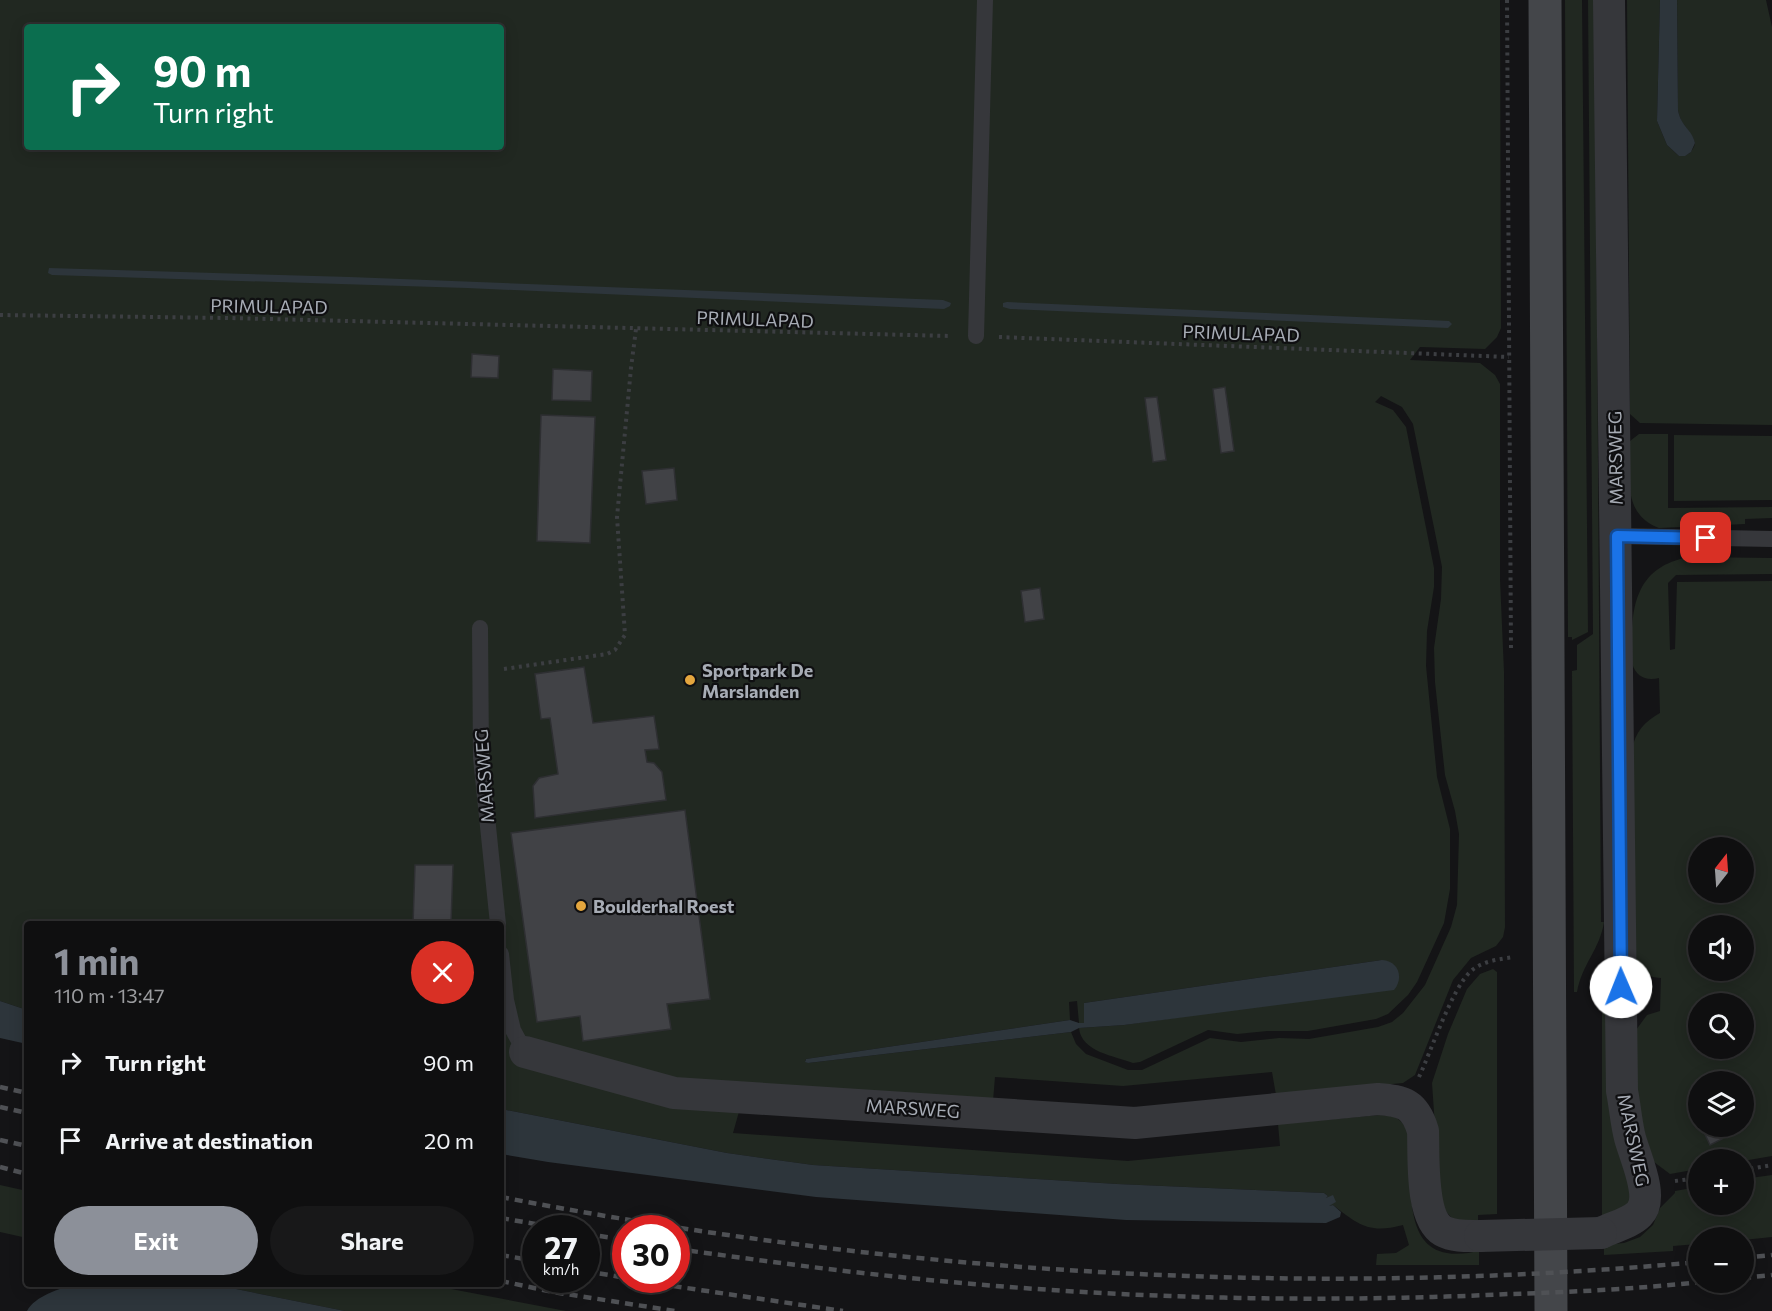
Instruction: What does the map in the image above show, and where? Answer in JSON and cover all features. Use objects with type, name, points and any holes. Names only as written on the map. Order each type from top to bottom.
[{"type":"main road","points":[[1545,0],[1551,1311]]},
{"type":"street","name":"MARSWEG","points":[[525,1052],[674,1093],[1135,1123],[1378,1099],[1396,1100],[1407,1105],[1416,1113],[1423,1131],[1429,1213],[1442,1230],[1460,1236],[1601,1233],[1641,1213],[1646,1200],[1644,1184],[1629,1136],[1622,1091],[1609,0]]},
{"type":"lane","points":[[976,336],[985,0]]},
{"type":"lane","points":[[1617,536],[1772,539]]},
{"type":"lane","name":"MARSWEG","points":[[480,628],[481,758],[498,921]]},
{"type":"lane","name":"MARSWEG","points":[[504,982],[513,1030],[525,1052]]},
{"type":"path","points":[[1507,0],[1511,651]]},
{"type":"path","name":"PRIMULAPAD","points":[[0,315],[229,318],[976,336],[1509,357]]},
{"type":"path","points":[[480,672],[607,654],[615,650],[625,635],[617,518],[636,329]]},
{"type":"path","points":[[1407,1105],[1460,984],[1471,970],[1490,961],[1514,957],[1514,945]]},
{"type":"path","points":[[1754,1168],[1772,1165]]},
{"type":"shaded area","name":"Sportpark De Marslanden","points":[[0,0],[1500,0],[1501,328],[1497,337],[1485,349],[1420,347],[1410,360],[1480,363],[1495,375],[1500,384],[1505,927],[1503,937],[1496,946],[1471,958],[1453,980],[1415,1075],[1403,1083],[1276,1095],[1272,1072],[1123,1086],[995,1077],[993,1101],[747,1083],[733,1133],[1128,1161],[1280,1146],[1278,1124],[1380,1115],[1392,1116],[1402,1122],[1408,1134],[1413,1212],[1423,1239],[1433,1248],[1447,1253],[1479,1251],[1479,1265],[1376,1265],[1377,1254],[1396,1253],[1409,1245],[1403,1225],[1391,1228],[1365,1226],[1333,1205],[1329,1206],[1335,1202],[1326,1198],[1328,1196],[1324,1193],[1117,1184],[813,1165],[727,1153],[504,1110],[504,921],[24,921],[24,1009],[0,1001]],"holes":[[[1381,396],[1402,407],[1413,424],[1442,567],[1441,599],[1434,648],[1435,682],[1445,775],[1459,834],[1457,905],[1451,927],[1425,985],[1403,1013],[1392,1022],[1378,1027],[1309,1039],[1279,1038],[1241,1042],[1210,1038],[1142,1070],[1128,1070],[1086,1054],[1076,1044],[1071,1032],[808,1063],[805,1061],[806,1059],[1070,1020],[1069,1002],[1077,1001],[1079,1023],[1085,1023],[1084,1003],[1382,960],[1202,1014],[1124,1025],[1079,1028],[1081,1036],[1092,1048],[1133,1063],[1140,1062],[1208,1030],[1237,1034],[1308,1031],[1376,1019],[1388,1014],[1408,995],[1417,982],[1444,923],[1450,889],[1450,829],[1437,777],[1426,666],[1427,631],[1434,587],[1434,568],[1406,427],[1393,410],[1375,402]]]},
{"type":"shaded area","points":[[1565,0],[1582,0],[1588,632],[1572,640],[1572,637],[1568,637]]},
{"type":"shaded area","points":[[1588,0],[1595,0],[1601,922],[1604,922],[1599,940],[1579,982],[1577,992],[1574,992],[1572,671],[1577,670],[1577,645],[1593,634]]},
{"type":"shaded area","points":[[1627,0],[1660,0],[1657,121],[1667,145],[1679,156],[1690,153],[1695,143],[1681,120],[1678,110],[1677,0],[1766,0],[1772,27],[1772,425],[1640,423],[1630,414]]},
{"type":"shaded area","points":[[1660,0],[1677,0],[1678,110],[1695,143],[1691,152],[1685,156],[1679,156],[1667,145],[1657,121]]},
{"type":"shaded area","points":[[49,268],[943,300],[951,303],[944,309],[467,288],[52,275],[48,273]]},
{"type":"shaded area","points":[[1003,303],[1449,321],[1452,324],[1448,328],[1010,309],[1003,307]]},
{"type":"shaded area","points":[[1639,434],[1668,434],[1668,508],[1772,507],[1772,518],[1745,519],[1745,524],[1659,528],[1647,522],[1638,513],[1630,492],[1630,441]]},
{"type":"shaded area","points":[[1674,435],[1772,436],[1772,500],[1674,501]]},
{"type":"shaded area","points":[[1689,557],[1772,558],[1772,574],[1676,575],[1668,583],[1670,650],[1675,649],[1677,582],[1772,581],[1772,1156],[1754,1159],[1754,1149],[1688,1149],[1688,1171],[1670,1174],[1651,1162],[1637,1097],[1636,1030],[1647,1015],[1660,1011],[1661,978],[1645,974],[1635,961],[1632,750],[1642,728],[1660,713],[1659,678],[1642,677],[1636,672],[1632,663],[1632,628],[1638,596],[1655,571]]},
{"type":"shaded area","points":[[1382,960],[1392,963],[1398,971],[1399,980],[1394,990],[1124,1025],[1079,1028],[1071,1032],[805,1062],[806,1059],[1070,1020],[1084,1023],[1084,1003]]},
{"type":"shaded area","points":[[1493,969],[1497,972],[1497,1214],[1478,1215],[1478,1223],[1464,1222],[1450,1216],[1440,1199],[1432,1083],[1448,1034],[1467,989],[1480,974]]},
{"type":"shaded area","points":[[1599,978],[1606,981],[1625,1170],[1633,1205],[1602,1217],[1602,983],[1599,983]]},
{"type":"shaded area","points":[[0,1001],[24,1009],[24,1043],[0,1038]]},
{"type":"shaded area","points":[[504,1110],[727,1153],[813,1165],[1117,1184],[1324,1193],[1328,1196],[1326,1198],[1333,1195],[1336,1202],[1329,1206],[1333,1205],[1341,1212],[1340,1217],[1326,1223],[1126,1220],[816,1197],[504,1155]]},
{"type":"shaded area","points":[[1772,1175],[1772,1237],[1754,1239],[1754,1227],[1688,1227],[1688,1245],[1673,1246],[1673,1251],[1604,1255],[1604,1245],[1624,1243],[1640,1237],[1653,1225],[1660,1208],[1675,1191],[1688,1189],[1688,1215],[1754,1215],[1754,1177]]},
{"type":"shaded area","points":[[0,1185],[24,1190],[24,1237],[0,1232]]},
{"type":"shaded area","points":[[66,1287],[226,1287],[345,1311],[27,1311],[41,1297]]},
{"type":"shaded area","points":[[226,1287],[441,1287],[566,1311],[345,1311]]},
{"type":"building","points":[[472,354],[499,356],[498,378],[471,377]]},
{"type":"building","points":[[553,369],[592,371],[591,401],[552,400]]},
{"type":"building","points":[[1225,387],[1234,451],[1221,453],[1213,389]]},
{"type":"building","points":[[1157,397],[1166,460],[1153,462],[1145,398]]},
{"type":"building","points":[[541,415],[595,417],[590,543],[537,541]]},
{"type":"building","points":[[674,468],[677,500],[646,504],[642,471]]},
{"type":"building","points":[[1040,588],[1044,619],[1025,622],[1021,591]]},
{"type":"building","points":[[584,667],[593,723],[654,716],[659,749],[645,750],[647,762],[654,763],[662,772],[666,800],[535,818],[533,786],[539,778],[558,774],[550,718],[541,719],[535,674]]},
{"type":"building","points":[[685,810],[710,999],[667,1004],[671,1029],[583,1041],[580,1016],[537,1022],[511,833]]},
{"type":"building","points":[[415,865],[453,865],[451,921],[413,921]]},
{"type":"building","points":[[1706,1137],[1721,1137],[1722,1139],[1710,1145]]},
{"type":"railway","points":[[0,1087],[24,1092]]},
{"type":"railway","points":[[0,1107],[24,1112]]},
{"type":"railway","points":[[0,1140],[24,1145]]},
{"type":"railway","points":[[0,1167],[24,1173]]},
{"type":"railway","points":[[504,1198],[649,1223],[798,1244],[947,1261],[1097,1272],[1247,1278],[1398,1278],[1548,1273],[1688,1263]]},
{"type":"railway","points":[[504,1219],[522,1222]]},
{"type":"railway","points":[[600,1236],[612,1238]]},
{"type":"railway","points":[[690,1251],[959,1283],[1195,1297],[1431,1297],[1605,1290],[1688,1283]]},
{"type":"railway","points":[[1754,1257],[1772,1255]]},
{"type":"railway","points":[[504,1256],[522,1259]]},
{"type":"railway","points":[[600,1273],[612,1276]]},
{"type":"railway","points":[[1754,1277],[1772,1275]]},
{"type":"railway","points":[[504,1282],[553,1292],[675,1311]]},
{"type":"railway","points":[[690,1289],[843,1311]]},
{"type":"place","name":"Sportpark De Marslanden","points":[[690,680]]},
{"type":"place","name":"Boulderhal Roest","points":[[581,906]]},
{"type":"route","points":[[1621,987],[1617,536],[1706,538]]}]
